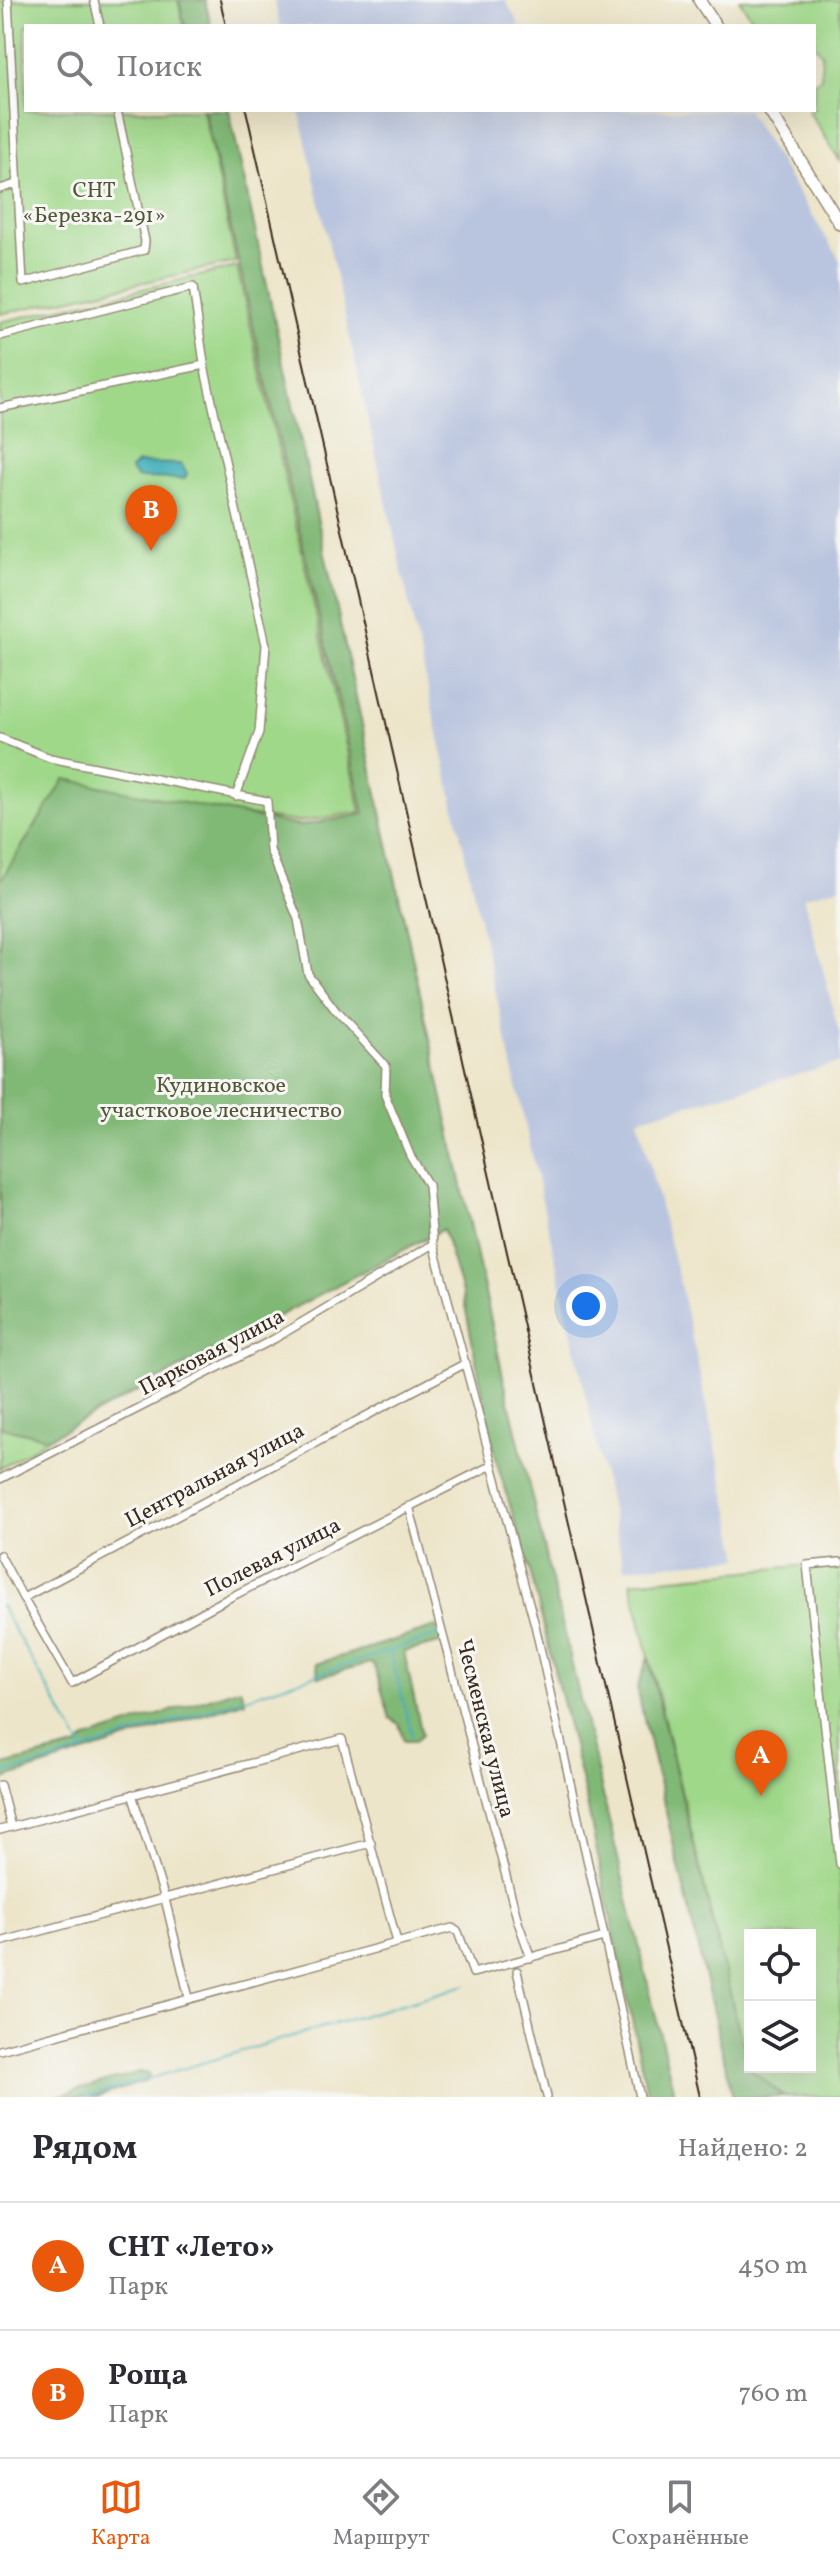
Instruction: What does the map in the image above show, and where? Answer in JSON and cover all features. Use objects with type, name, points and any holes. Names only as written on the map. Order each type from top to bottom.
[{"type":"main road","points":[[702,5],[715,24]]},
{"type":"main road","points":[[770,112],[840,224]]},
{"type":"street","points":[[8,0],[23,283],[144,250],[145,241],[117,112]]},
{"type":"street","points":[[94,0],[100,24]]},
{"type":"street","points":[[0,189],[16,184]]},
{"type":"street","points":[[0,336],[193,287],[204,365],[266,645],[259,732],[236,796]]},
{"type":"street","points":[[0,408],[204,365]]},
{"type":"street","points":[[0,738],[50,758],[267,801],[270,850],[298,919],[308,974],[336,1011],[386,1066],[385,1095],[410,1155],[428,1185],[433,1244],[535,1625],[640,2097]]},
{"type":"street","name":"Парковая улица","points":[[0,1479],[274,1339],[433,1244]]},
{"type":"street","name":"Центральная улица","points":[[23,1598],[466,1363]]},
{"type":"street","name":"Полевая улица","points":[[23,1598],[72,1683],[490,1466]]},
{"type":"street","name":"Чесменская улица","points":[[409,1506],[437,1617],[454,1666],[518,1922],[531,1958]]},
{"type":"street","points":[[0,1555],[23,1598]]},
{"type":"street","points":[[840,1562],[807,1565],[840,1864]]},
{"type":"street","points":[[0,1830],[337,1738],[346,1745],[397,1942]]},
{"type":"street","points":[[0,1785],[11,1827]]},
{"type":"street","points":[[132,1794],[165,1899],[189,1998]]},
{"type":"street","points":[[0,1942],[371,1843]]},
{"type":"street","points":[[0,2050],[397,1942],[457,1929],[473,1973],[604,1937]]},
{"type":"street","points":[[517,1971],[547,2097]]},
{"type":"shaded area","points":[[274,0],[505,0],[519,24],[280,24]]},
{"type":"shaded area","points":[[299,112],[748,112],[840,260],[840,887],[804,897],[840,1036],[840,1063],[638,1119],[682,1292],[740,1558],[624,1568]]},
{"type":"green space","name":"СНТ «Березка-291»","points":[[0,0],[178,0],[184,24],[24,24],[24,112],[203,112],[236,262],[0,314]]},
{"type":"green space","points":[[179,0],[205,0],[211,24],[185,24]]},
{"type":"green space","points":[[739,0],[840,0],[840,161],[809,112],[816,112],[816,81],[821,78],[822,54],[816,46],[816,24],[757,24]]},
{"type":"green space","name":"Кудиновское участковое лесничество","points":[[204,112],[229,112],[503,1376],[675,2097],[648,2097],[586,1799],[530,1571],[497,1463],[463,1296],[443,1229],[49,1438],[0,1427],[0,881],[65,779],[299,826],[364,814]]},
{"type":"green space","points":[[237,267],[361,812],[298,822],[234,813],[65,779],[0,889],[0,322]]},
{"type":"green space","points":[[0,1427],[49,1438],[0,1469]]},
{"type":"green space","points":[[840,1562],[840,2097],[785,2097],[754,2073],[816,2073],[816,1929],[744,1929],[744,2051],[631,1582]]},
{"type":"green space","points":[[436,1627],[443,1642],[404,1652],[422,1735],[415,1741],[404,1741],[399,1724],[390,1718],[374,1665],[370,1663],[319,1677],[316,1664]]},
{"type":"green space","points":[[648,1657],[744,2051],[744,2073],[755,2073],[785,2097],[733,2097],[637,1689]]},
{"type":"green space","points":[[240,1688],[245,1701],[4,1779],[0,1766],[79,1746],[86,1739]]},
{"type":"green space","points":[[139,2072],[149,2074],[147,2081],[97,2097],[54,2097]]},
{"type":"water","points":[[138,463],[181,464],[187,473],[185,479],[137,478],[130,469]]},
{"type":"waterway","points":[[0,1605],[83,1749]]},
{"type":"waterway","points":[[0,1774],[37,1766],[438,1635]]},
{"type":"waterway","points":[[390,1651],[412,1735]]},
{"type":"waterway","points":[[87,2097],[466,1985]]},
{"type":"railway","points":[[220,0],[226,24]]},
{"type":"railway","points":[[246,112],[700,2097]]},
{"type":"place","name":"Роща","points":[[151,551]]},
{"type":"place","name":"СНТ «Лето»","points":[[761,1796]]}]
